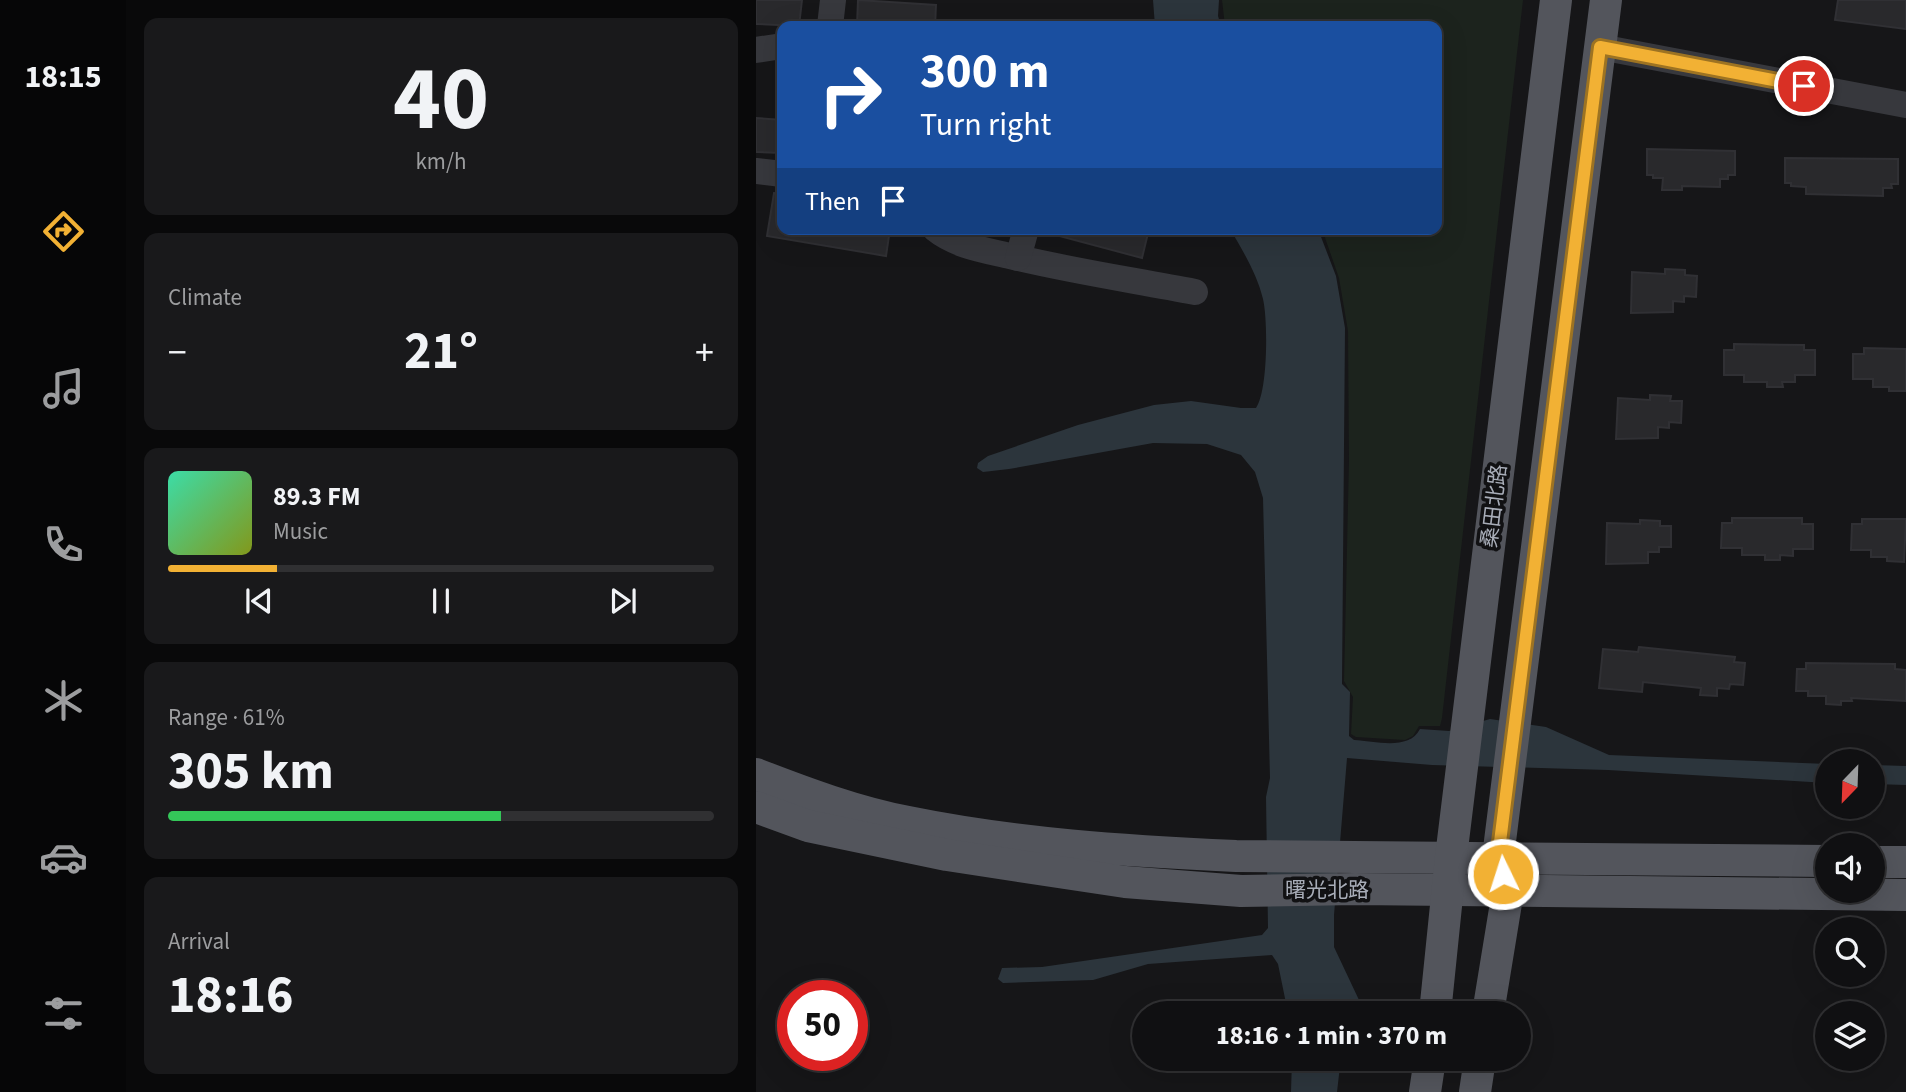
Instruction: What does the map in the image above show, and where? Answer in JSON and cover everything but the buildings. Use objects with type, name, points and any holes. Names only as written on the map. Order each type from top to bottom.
[{"type":"main road","name":"桑田北路","points":[[1436,1001],[1460,780],[1556,0]]},
{"type":"main road","points":[[1490,1001],[1508,891],[1498,858],[1606,0]]},
{"type":"main road","name":"曙光北路","points":[[756,774],[808,794],[906,822],[1010,839],[1155,852],[1236,856],[1815,861]]},
{"type":"main road","name":"曙光北路","points":[[756,807],[808,826],[947,855],[1125,882],[1241,891],[1355,889],[1906,895]]},
{"type":"main road","points":[[1885,862],[1906,862]]},
{"type":"main road","points":[[1425,1092],[1428,1071]]},
{"type":"main road","points":[[1475,1092],[1478,1071]]},
{"type":"street","points":[[831,21],[833,0]]},
{"type":"street","points":[[756,50],[777,47]]},
{"type":"street","points":[[1600,47],[1906,105]]},
{"type":"street","points":[[756,171],[777,173]]},
{"type":"street","points":[[942,235],[968,247],[1195,292]]},
{"type":"street","points":[[1018,258],[1024,235]]},
{"type":"shaded area","points":[[1153,0],[1219,0],[1220,21],[1155,21]]},
{"type":"shaded area","points":[[1222,0],[1523,0],[1442,718],[1440,726],[1419,726],[1413,736],[1405,740],[1356,737],[1351,734],[1353,697],[1344,681],[1349,461],[1348,331],[1339,278],[1324,235],[1442,235],[1442,21],[1224,21]]},
{"type":"shaded area","points":[[1234,235],[1320,235],[1336,276],[1345,328],[1342,684],[1350,692],[1349,736],[1354,740],[1400,742],[1415,736],[1420,729],[1449,731],[1490,719],[1546,727],[1609,755],[1815,764],[1815,782],[1608,770],[1432,765],[1347,758],[1334,915],[1334,947],[1359,1001],[1286,1001],[1278,964],[1272,955],[1148,964],[1093,980],[1003,983],[998,979],[1002,968],[1042,967],[1262,935],[1268,928],[1266,797],[1270,778],[1263,498],[1255,472],[1241,455],[1207,444],[1153,443],[1009,469],[983,472],[977,468],[978,463],[988,456],[1078,425],[1154,405],[1191,401],[1256,408],[1263,387],[1266,338],[1265,309],[1253,272]]},
{"type":"shaded area","points":[[1885,765],[1906,766],[1906,785],[1885,784]]},
{"type":"shaded area","points":[[1292,1071],[1339,1071],[1337,1092],[1291,1092]]},
{"type":"route","points":[[1503,874],[1498,858],[1600,47],[1804,86]]}]
